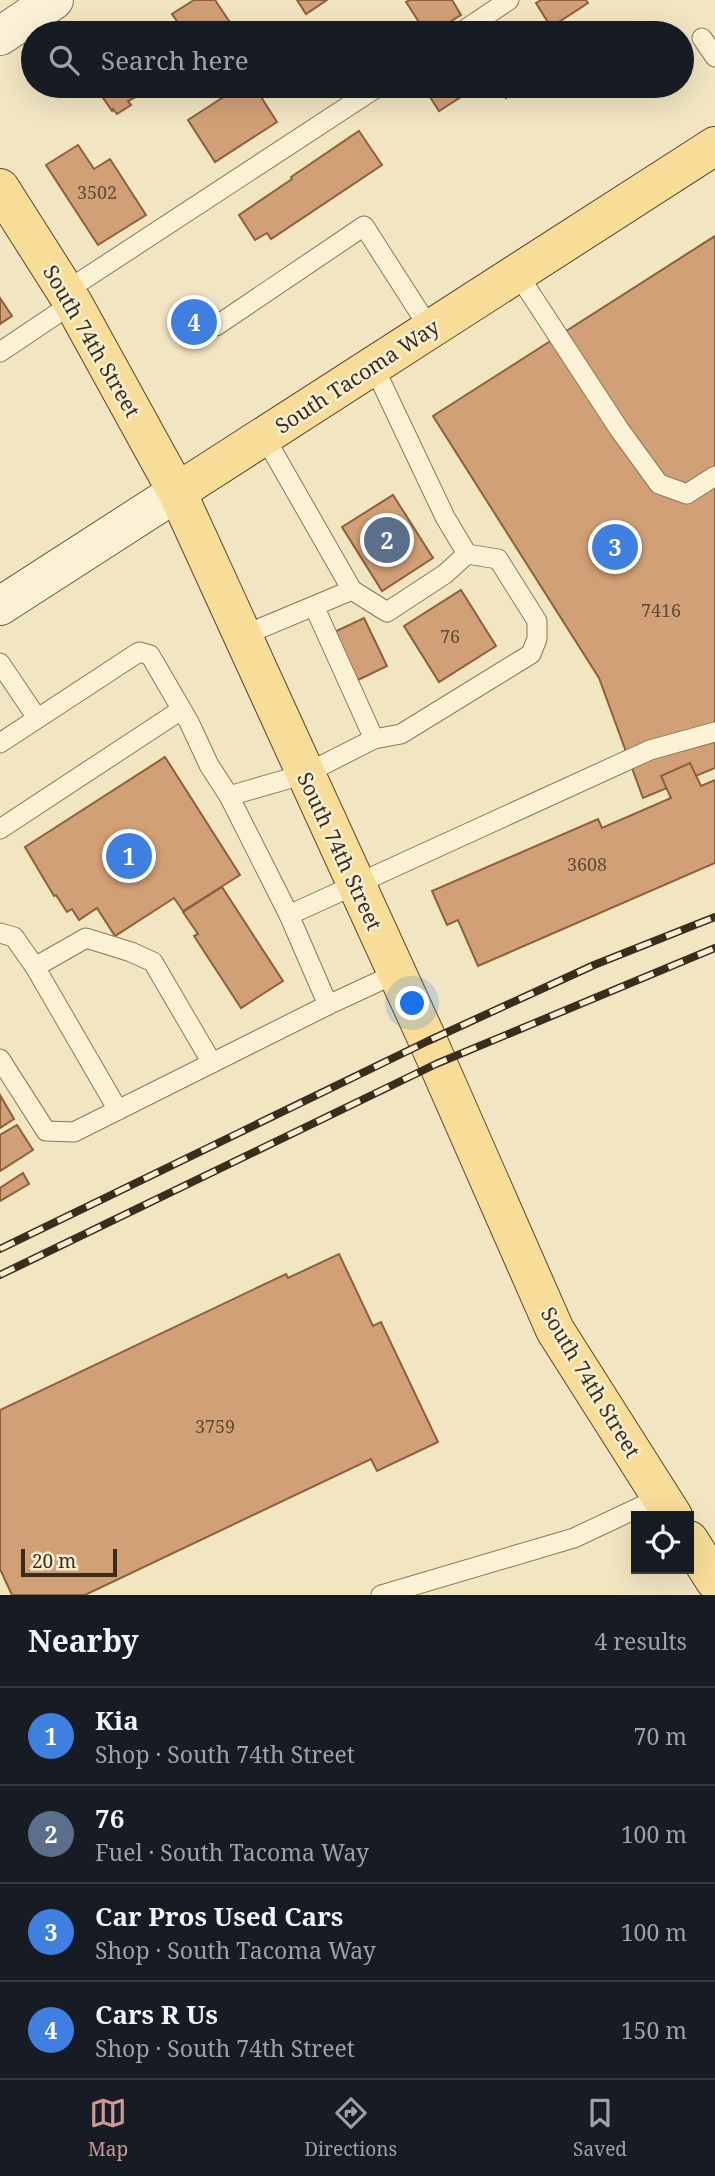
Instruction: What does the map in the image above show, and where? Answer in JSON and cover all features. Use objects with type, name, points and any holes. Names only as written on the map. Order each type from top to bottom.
[{"type":"main road","points":[[22,21],[54,0]]},
{"type":"main road","points":[[0,36],[21,22]]},
{"type":"main road","name":"South Tacoma Way","points":[[4,594],[177,492],[715,146]]},
{"type":"main road","name":"South 74th Street","points":[[0,188],[69,297],[177,492],[397,973],[555,1331],[667,1507]]},
{"type":"main road","points":[[694,1548],[715,1581]]},
{"type":"lane","points":[[478,21],[509,0]]},
{"type":"lane","points":[[702,38],[715,57]]},
{"type":"lane","points":[[0,352],[69,297],[361,98]]},
{"type":"lane","points":[[206,329],[216,326],[363,226],[430,329]]},
{"type":"lane","points":[[517,273],[612,419],[659,484],[687,494],[715,476]]},
{"type":"lane","points":[[373,366],[445,517],[467,554]]},
{"type":"lane","points":[[264,436],[352,590],[387,612],[445,574],[467,554]]},
{"type":"lane","points":[[229,796],[305,774],[374,739],[401,734],[531,654],[537,639],[537,621],[499,559],[467,554]]},
{"type":"lane","points":[[242,636],[352,590]]},
{"type":"lane","points":[[314,606],[374,739]]},
{"type":"lane","points":[[0,743],[139,652],[150,655],[209,765],[229,796],[289,915],[328,1005]]},
{"type":"lane","points":[[0,663],[37,719]]},
{"type":"lane","points":[[0,829],[181,710]]},
{"type":"lane","points":[[289,915],[650,750],[715,732]]},
{"type":"lane","points":[[0,933],[14,937],[35,967],[118,1110]]},
{"type":"lane","points":[[35,967],[86,938],[153,962],[212,1063]]},
{"type":"lane","points":[[3,1068],[46,1131],[74,1132],[397,973]]},
{"type":"lane","points":[[382,1595],[574,1538],[667,1507]]},
{"type":"building","points":[[194,0],[215,0],[229,21],[177,21],[172,14]]},
{"type":"building","points":[[297,0],[327,0],[306,14]]},
{"type":"building","points":[[452,0],[461,15],[451,21],[418,21],[406,2]]},
{"type":"building","points":[[541,0],[586,0],[588,3],[560,21],[547,21],[536,3]]},
{"type":"building","points":[[103,98],[134,98],[128,101],[131,105],[117,114],[113,109],[112,111]]},
{"type":"building","points":[[222,98],[262,98],[277,122],[215,162],[188,120]]},
{"type":"building","points":[[431,98],[459,98],[439,111]]},
{"type":"building","points":[[359,131],[382,165],[271,239],[267,233],[255,240],[239,215]]},
{"type":"building","points":[[78,145],[94,169],[110,159],[146,215],[98,245],[46,165]]},
{"type":"building","points":[[715,236],[715,768],[643,798],[599,678],[433,416]]},
{"type":"building","points":[[0,298],[12,316],[0,324]]},
{"type":"building","points":[[393,495],[433,558],[382,591],[342,527]]},
{"type":"building","points":[[461,590],[496,646],[439,682],[404,626]]},
{"type":"building","points":[[364,618],[387,666],[354,682],[330,634]]},
{"type":"building","points":[[165,757],[240,875],[183,911],[174,898],[115,936],[97,908],[79,920],[72,909],[67,912],[56,895],[54,896],[25,847]]},
{"type":"building","points":[[690,763],[701,786],[715,780],[715,863],[478,966],[458,920],[447,925],[432,891],[598,819],[602,828],[671,798],[661,776]]},
{"type":"building","points":[[222,887],[283,981],[241,1008],[194,936],[198,934],[183,912]]},
{"type":"building","points":[[0,1095],[14,1119],[0,1128]]},
{"type":"building","points":[[17,1125],[33,1150],[0,1171],[0,1135]]},
{"type":"building","points":[[23,1173],[29,1184],[0,1201],[0,1188]]},
{"type":"building","points":[[339,1254],[373,1326],[381,1322],[438,1442],[377,1471],[371,1459],[85,1595],[12,1595],[0,1569],[0,1410],[286,1274],[288,1278]]},
{"type":"railway","points":[[0,1249],[428,1041],[594,965],[715,917]]},
{"type":"railway","points":[[0,1275],[436,1064],[715,948]]},
{"type":"place","name":"Cars R Us","points":[[194,322]]},
{"type":"place","name":"76","points":[[387,540]]},
{"type":"place","name":"Car Pros Used Cars","points":[[615,547]]},
{"type":"place","name":"Kia","points":[[129,856]]}]
